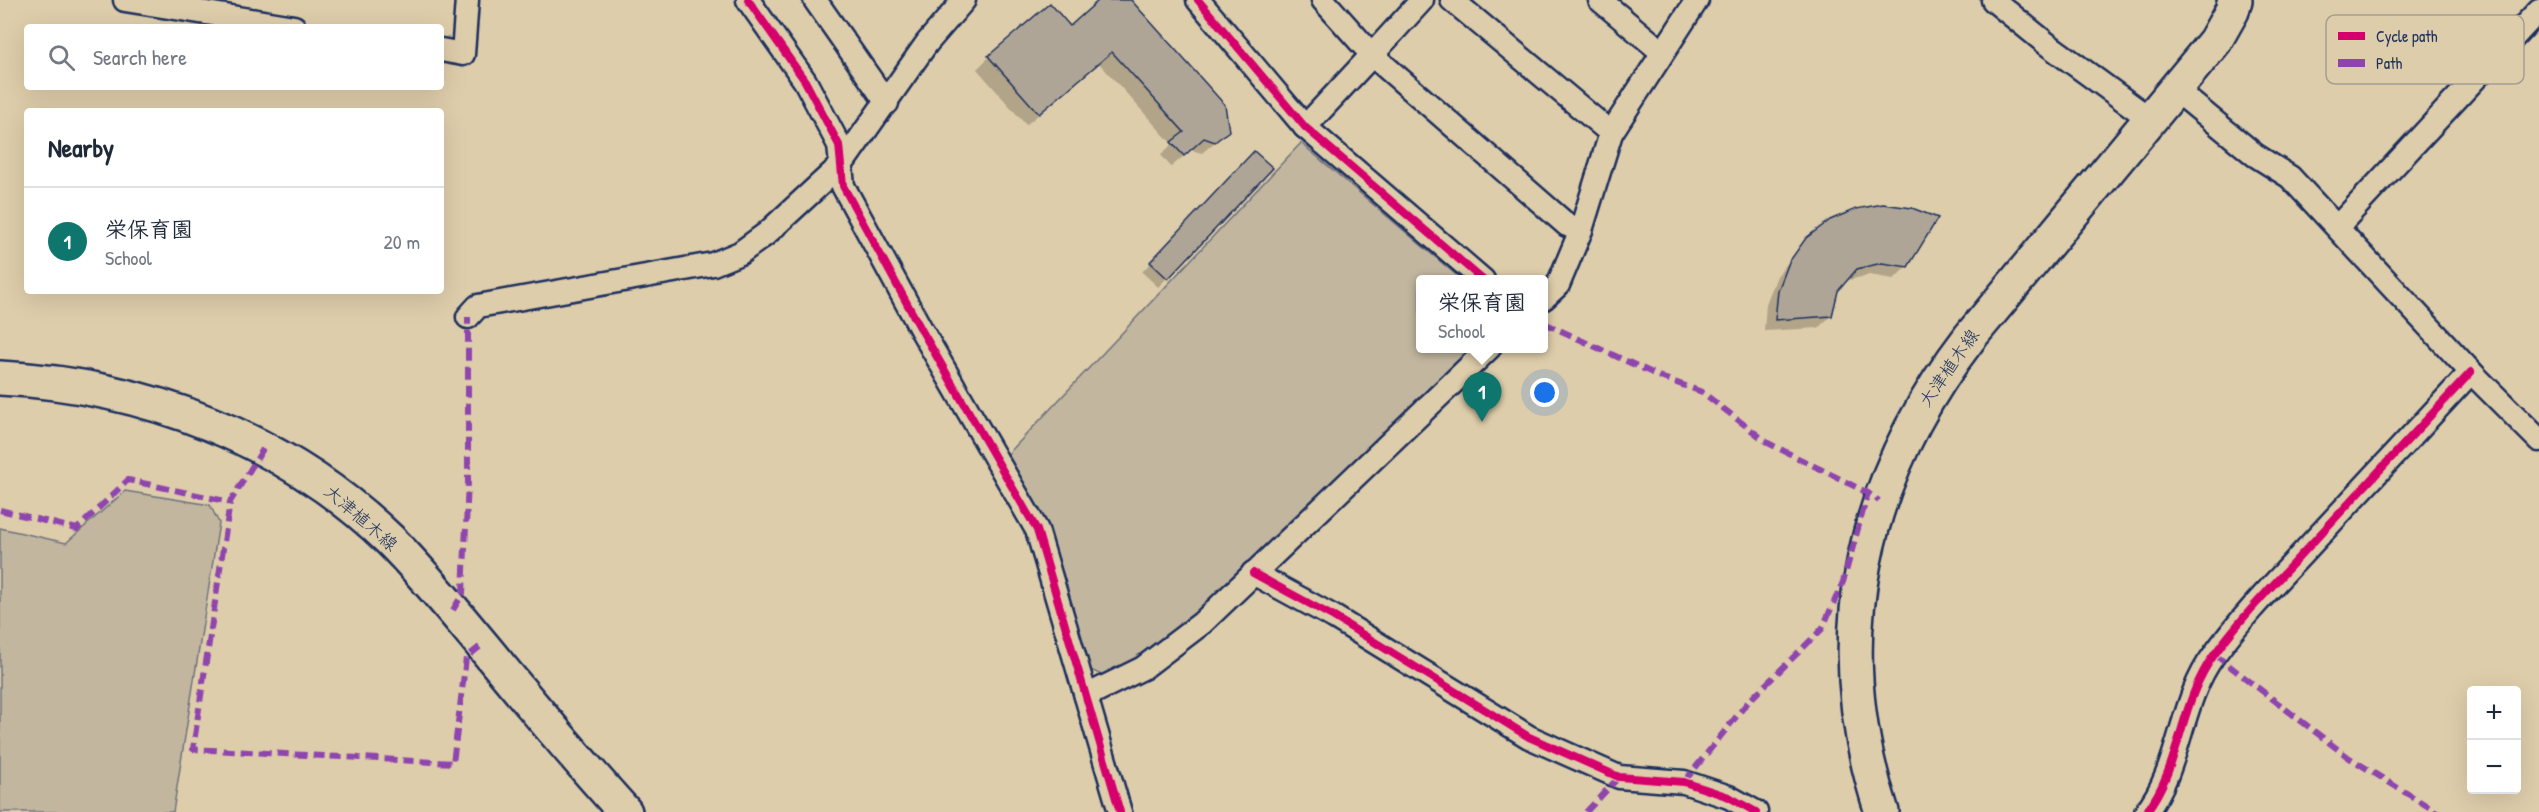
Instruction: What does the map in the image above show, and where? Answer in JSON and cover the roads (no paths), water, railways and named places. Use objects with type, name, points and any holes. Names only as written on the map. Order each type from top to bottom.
[{"type":"main road","name":"大津植木線","points":[[1882,812],[1869,773],[1860,722],[1855,657],[1858,596],[1879,501],[1916,415],[1942,374],[2215,41],[2232,11],[2235,0]]},
{"type":"main road","name":"大津植木線","points":[[0,378],[34,380],[98,389],[186,414],[254,444],[324,485],[359,512],[414,566],[625,812]]},
{"type":"street","points":[[125,0],[275,24]]},
{"type":"street","points":[[444,51],[463,54],[467,0]]},
{"type":"street","points":[[748,0],[805,81],[839,145],[843,186],[922,331],[1037,531],[1120,812]]},
{"type":"street","points":[[815,0],[886,103]]},
{"type":"street","points":[[468,317],[478,306],[713,264],[740,253],[766,234],[842,164],[927,43],[964,0]]},
{"type":"street","points":[[1198,0],[1305,127],[1478,275]]},
{"type":"street","points":[[1323,0],[1372,55],[1567,225],[1581,230]]},
{"type":"street","points":[[1305,127],[1422,0]]},
{"type":"street","points":[[1452,0],[1611,133]]},
{"type":"street","points":[[1600,0],[1662,52]]},
{"type":"street","points":[[1548,294],[1558,285],[1581,230],[1611,133],[1696,0]]},
{"type":"street","points":[[1993,0],[2047,44],[2150,119]]},
{"type":"street","points":[[2524,26],[2539,10]]},
{"type":"street","points":[[2338,226],[2470,84]]},
{"type":"street","points":[[2176,90],[2255,155],[2290,177],[2338,226],[2470,372],[2539,440]]},
{"type":"street","points":[[1086,696],[1143,668],[1202,623],[1484,353]]},
{"type":"street","points":[[2146,812],[2156,800],[2195,684],[2214,654],[2261,599],[2470,372]]},
{"type":"street","points":[[1253,573],[1334,616],[1529,737],[1619,777],[1684,782],[1729,797],[1756,812]]},
{"type":"place","name":"栄保育園","points":[[1482,422]]}]
